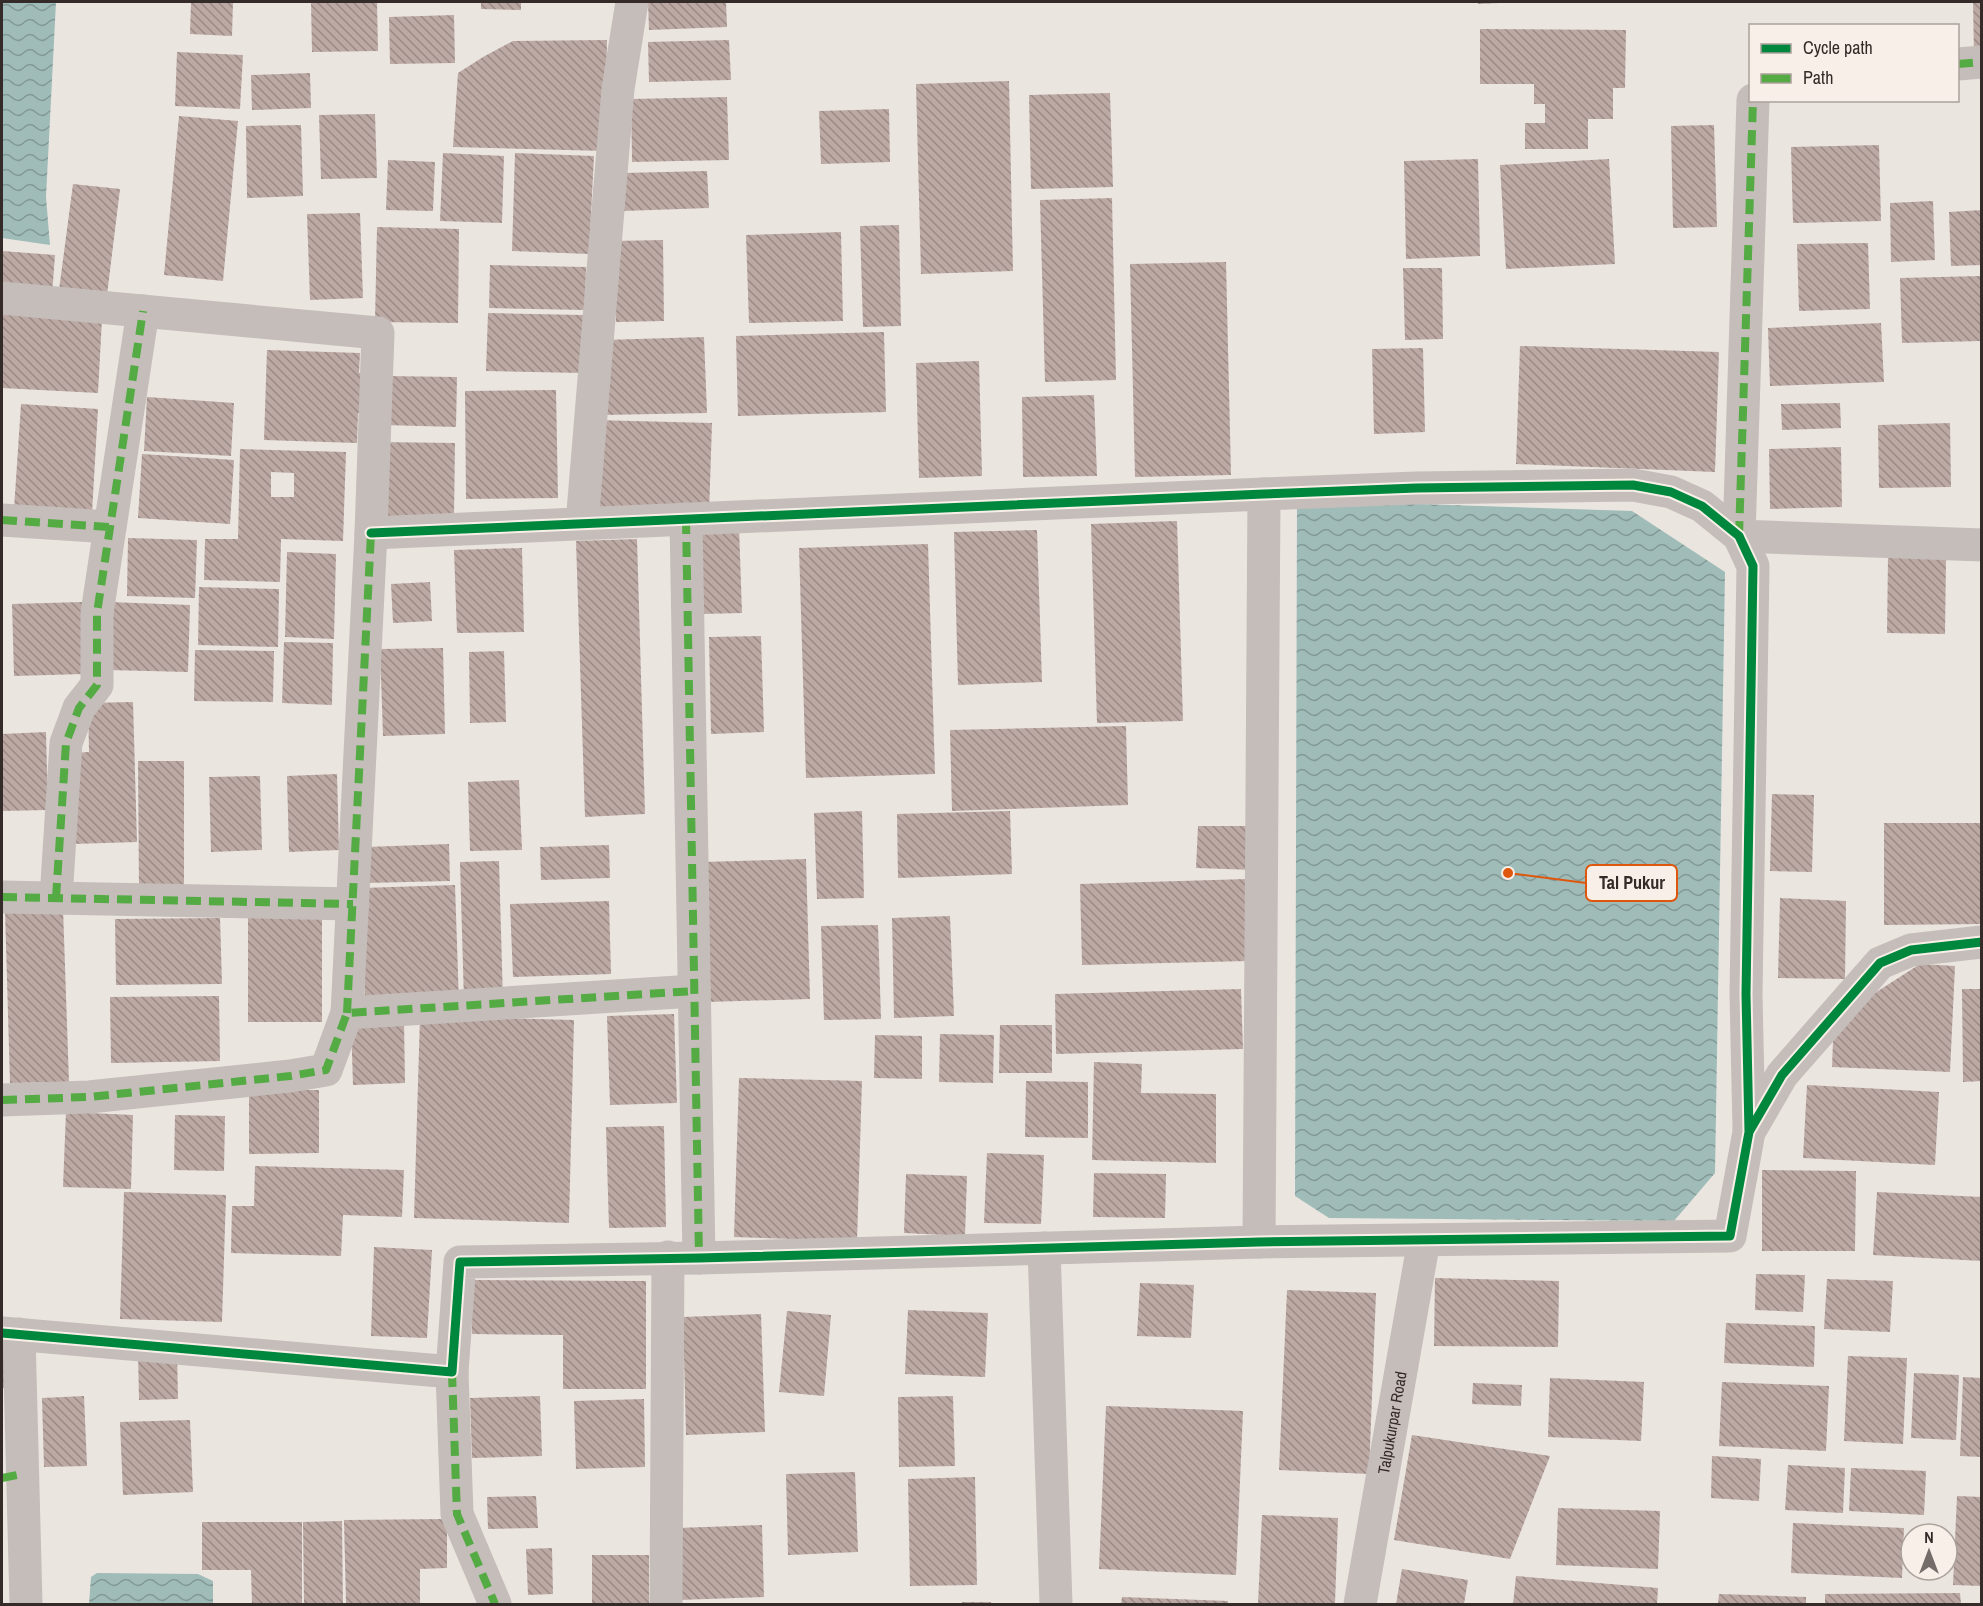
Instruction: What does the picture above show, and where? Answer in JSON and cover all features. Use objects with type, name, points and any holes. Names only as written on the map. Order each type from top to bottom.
[{"type":"street","points":[[582,524],[618,89],[632,2]]},
{"type":"street","points":[[1959,64],[1982,62]]},
{"type":"street","points":[[1739,536],[1753,102]]},
{"type":"street","points":[[2,298],[378,333],[347,1013],[326,1070],[290,1076],[89,1097],[2,1100]]},
{"type":"street","points":[[56,898],[66,743],[79,708],[97,685],[97,613],[143,311]]},
{"type":"street","points":[[370,533],[1416,488],[1634,485],[1671,492],[1702,506],[1739,536],[1753,566],[1746,994],[1749,1132],[1730,1236],[1259,1242],[460,1262],[452,1372],[457,1514],[495,1605]]},
{"type":"street","points":[[1259,1242],[1264,494]]},
{"type":"street","points":[[666,1605],[694,992],[686,519]]},
{"type":"street","points":[[2,520],[110,527]]},
{"type":"street","points":[[1739,536],[1982,545]]},
{"type":"street","points":[[2,897],[352,904]]},
{"type":"street","points":[[1749,1132],[1782,1075],[1880,963],[1911,950],[1982,942]]},
{"type":"street","points":[[347,1013],[694,992]]},
{"type":"street","name":"Talpukurpar Road","points":[[1360,1605],[1424,1240]]},
{"type":"street","points":[[1044,1248],[1056,1605]]},
{"type":"street","points":[[26,1605],[12,1476],[10,1333],[452,1372]]},
{"type":"water","points":[[2,2],[56,2],[46,197],[50,245],[2,238]]},
{"type":"water","points":[[1297,500],[1632,511],[1725,572],[1715,1173],[1674,1221],[1329,1218],[1295,1196]]},
{"type":"water","points":[[97,1573],[198,1574],[213,1581],[213,1604],[89,1604],[91,1577]]},
{"type":"building","points":[[191,2],[233,2],[232,36],[190,34]]},
{"type":"building","points":[[311,2],[377,2],[378,51],[312,52]]},
{"type":"building","points":[[481,2],[521,2],[521,10],[481,9]]},
{"type":"building","points":[[648,2],[726,2],[727,27],[649,30]]},
{"type":"building","points":[[1478,2],[1500,2],[1500,3],[1478,4]]},
{"type":"building","points":[[1973,2],[1982,2],[1982,55],[1974,55]]},
{"type":"building","points":[[454,15],[455,63],[390,64],[389,17]]},
{"type":"building","points":[[1480,29],[1626,30],[1625,88],[1613,88],[1613,119],[1588,119],[1588,149],[1525,149],[1525,123],[1545,123],[1545,104],[1534,104],[1534,84],[1480,84]]},
{"type":"building","points":[[607,40],[605,151],[453,147],[458,73],[513,41]]},
{"type":"building","points":[[729,40],[731,80],[649,82],[648,42]]},
{"type":"building","points":[[177,52],[243,55],[240,109],[175,106]]},
{"type":"building","points":[[310,73],[311,108],[252,110],[251,75]]},
{"type":"building","points":[[1009,81],[1013,271],[921,274],[916,84]]},
{"type":"building","points":[[1110,93],[1113,187],[1031,189],[1029,95]]},
{"type":"building","points":[[727,97],[729,160],[632,162],[631,99]]},
{"type":"building","points":[[889,109],[890,162],[821,164],[819,111]]},
{"type":"building","points":[[375,114],[377,178],[321,179],[319,115]]},
{"type":"building","points":[[179,116],[238,121],[223,281],[164,275]]},
{"type":"building","points":[[301,125],[303,196],[247,198],[246,126]]},
{"type":"building","points":[[1714,125],[1717,227],[1673,228],[1671,126]]},
{"type":"building","points":[[1879,145],[1881,221],[1793,223],[1791,147]]},
{"type":"building","points":[[443,153],[504,156],[502,223],[440,221]]},
{"type":"building","points":[[515,153],[594,156],[589,254],[512,251]]},
{"type":"building","points":[[1478,159],[1480,256],[1406,259],[1404,161]]},
{"type":"building","points":[[1609,159],[1615,264],[1506,269],[1500,165]]},
{"type":"building","points":[[388,160],[435,162],[433,211],[386,210]]},
{"type":"building","points":[[707,171],[709,208],[623,211],[623,173]]},
{"type":"building","points":[[73,184],[120,189],[107,295],[59,290]]},
{"type":"building","points":[[1112,198],[1116,380],[1045,382],[1040,200]]},
{"type":"building","points":[[1933,201],[1935,260],[1891,262],[1890,203]]},
{"type":"building","points":[[1982,210],[1982,265],[1951,266],[1949,212]]},
{"type":"building","points":[[360,213],[363,298],[310,300],[307,214]]},
{"type":"building","points":[[899,225],[901,326],[863,327],[860,226]]},
{"type":"building","points":[[377,227],[459,229],[458,323],[375,322]]},
{"type":"building","points":[[841,232],[843,321],[749,323],[746,235]]},
{"type":"building","points":[[663,240],[664,321],[616,322],[614,241]]},
{"type":"building","points":[[1868,243],[1870,309],[1799,311],[1797,244]]},
{"type":"building","points":[[2,251],[55,255],[52,295],[2,291]]},
{"type":"building","points":[[1226,262],[1231,475],[1135,477],[1130,264]]},
{"type":"building","points":[[490,265],[586,267],[585,310],[489,308]]},
{"type":"building","points":[[1403,268],[1442,268],[1443,339],[1405,340]]},
{"type":"building","points":[[1980,276],[1981,341],[1902,343],[1900,278]]},
{"type":"building","points":[[488,313],[583,315],[581,373],[486,371]]},
{"type":"building","points":[[2,314],[102,319],[98,393],[2,388]]},
{"type":"building","points":[[1881,323],[1884,382],[1770,386],[1768,328]]},
{"type":"building","points":[[884,332],[886,412],[738,416],[736,336]]},
{"type":"building","points":[[704,337],[707,413],[604,415],[603,340]]},
{"type":"building","points":[[1520,346],[1719,352],[1715,472],[1516,464]]},
{"type":"building","points":[[1423,348],[1425,432],[1374,434],[1372,349]]},
{"type":"building","points":[[267,350],[360,353],[359,373],[369,373],[368,413],[358,413],[357,443],[264,440]]},
{"type":"building","points":[[979,361],[982,476],[919,478],[916,363]]},
{"type":"building","points":[[385,376],[457,377],[456,427],[384,425]]},
{"type":"building","points":[[556,390],[558,498],[466,499],[465,391]]},
{"type":"building","points":[[1094,395],[1097,476],[1023,477],[1022,397]]},
{"type":"building","points":[[147,397],[234,403],[231,456],[144,451]]},
{"type":"building","points":[[1840,403],[1841,428],[1782,430],[1781,404]]},
{"type":"building","points":[[21,404],[98,409],[92,513],[14,509]]},
{"type":"building","points":[[593,420],[712,423],[709,515],[591,512]]},
{"type":"building","points":[[1950,423],[1951,487],[1879,488],[1878,425]]},
{"type":"building","points":[[377,442],[455,443],[454,518],[375,517]]},
{"type":"building","points":[[1841,447],[1842,507],[1770,509],[1769,449]]},
{"type":"building","points":[[240,449],[346,452],[343,541],[281,539],[280,582],[204,580],[205,539],[238,539]],"holes":[[[271,472],[294,473],[294,497],[271,497]]]},
{"type":"building","points":[[142,454],[234,460],[230,524],[138,518]]},
{"type":"building","points":[[1177,521],[1183,721],[1097,723],[1091,524]]},
{"type":"building","points":[[698,527],[739,527],[742,613],[700,614]]},
{"type":"building","points":[[1037,530],[1042,682],[958,685],[954,532]]},
{"type":"building","points":[[128,538],[197,540],[195,598],[127,596]]},
{"type":"building","points":[[637,539],[645,814],[585,817],[576,541]]},
{"type":"building","points":[[928,544],[935,774],[806,778],[799,548]]},
{"type":"building","points":[[522,548],[524,632],[457,633],[454,550]]},
{"type":"building","points":[[287,552],[336,554],[334,639],[285,637]]},
{"type":"building","points":[[1888,557],[1946,559],[1945,634],[1887,633]]},
{"type":"building","points":[[430,582],[432,621],[393,623],[391,584]]},
{"type":"building","points":[[199,587],[279,589],[278,647],[198,645]]},
{"type":"building","points":[[82,602],[84,674],[14,676],[12,604]]},
{"type":"building","points":[[109,602],[190,605],[188,672],[107,670]]},
{"type":"building","points":[[761,636],[764,732],[711,734],[709,637]]},
{"type":"building","points":[[284,642],[333,643],[332,705],[282,703]]},
{"type":"building","points":[[443,648],[445,734],[383,736],[380,649]]},
{"type":"building","points":[[195,650],[274,651],[273,702],[194,701]]},
{"type":"building","points":[[504,651],[506,722],[470,723],[469,652]]},
{"type":"building","points":[[133,702],[137,842],[73,844],[71,753],[89,752],[88,703]]},
{"type":"building","points":[[1126,726],[1128,805],[952,811],[950,730]]},
{"type":"building","points":[[46,732],[48,810],[2,811],[2,734]]},
{"type":"building","points":[[138,761],[184,761],[184,889],[139,889]]},
{"type":"building","points":[[337,774],[339,850],[289,852],[287,776]]},
{"type":"building","points":[[260,776],[262,850],[211,852],[209,777]]},
{"type":"building","points":[[519,780],[522,850],[470,851],[468,782]]},
{"type":"building","points":[[1772,794],[1814,795],[1812,872],[1770,871]]},
{"type":"building","points":[[862,811],[864,898],[817,899],[814,813]]},
{"type":"building","points":[[1010,811],[1012,874],[898,878],[897,814]]},
{"type":"building","points":[[1884,823],[1982,823],[1982,924],[1884,925]]},
{"type":"building","points":[[1198,826],[1255,826],[1255,870],[1196,868]]},
{"type":"building","points":[[449,844],[450,881],[366,883],[366,847]]},
{"type":"building","points":[[609,845],[610,878],[541,880],[540,847]]},
{"type":"building","points":[[806,859],[810,999],[707,1002],[703,862]]},
{"type":"building","points":[[499,861],[503,1001],[464,1002],[460,862]]},
{"type":"building","points":[[1247,879],[1249,961],[1082,965],[1080,884]]},
{"type":"building","points":[[455,885],[459,1003],[365,1006],[362,888]]},
{"type":"building","points":[[1780,898],[1846,901],[1845,979],[1778,978]]},
{"type":"building","points":[[609,901],[611,974],[513,977],[510,904]]},
{"type":"building","points":[[63,908],[69,1082],[10,1083],[5,910]]},
{"type":"building","points":[[248,916],[322,916],[322,1022],[248,1022]]},
{"type":"building","points":[[950,916],[954,1016],[894,1018],[892,918]]},
{"type":"building","points":[[220,918],[222,984],[116,985],[115,919]]},
{"type":"building","points":[[878,925],[881,1019],[824,1020],[821,926]]},
{"type":"building","points":[[1920,964],[1955,966],[1950,1072],[1832,1067],[1833,1041],[1864,1000]]},
{"type":"building","points":[[1241,989],[1243,1049],[1056,1054],[1055,994]]},
{"type":"building","points":[[1962,989],[1982,989],[1982,1081],[1963,1082]]},
{"type":"building","points":[[219,996],[220,1061],[111,1063],[110,997]]},
{"type":"building","points":[[674,1014],[677,1103],[610,1105],[607,1016]]},
{"type":"building","points":[[420,1016],[574,1020],[569,1223],[414,1218]]},
{"type":"building","points":[[404,1020],[405,1083],[353,1085],[351,1022]]},
{"type":"building","points":[[1000,1025],[1052,1025],[1052,1073],[999,1073]]},
{"type":"building","points":[[940,1034],[994,1035],[993,1083],[939,1082]]},
{"type":"building","points":[[875,1035],[922,1036],[922,1079],[874,1078]]},
{"type":"building","points":[[1094,1062],[1142,1064],[1141,1093],[1216,1094],[1216,1163],[1092,1160]]},
{"type":"building","points":[[739,1078],[862,1081],[857,1241],[734,1237]]},
{"type":"building","points":[[1026,1081],[1088,1082],[1088,1138],[1025,1137]]},
{"type":"building","points":[[1807,1085],[1939,1092],[1935,1165],[1803,1158]]},
{"type":"building","points":[[249,1090],[319,1090],[319,1153],[249,1154]]},
{"type":"building","points":[[66,1112],[133,1115],[131,1189],[63,1187]]},
{"type":"building","points":[[175,1115],[225,1116],[224,1171],[174,1170]]},
{"type":"building","points":[[664,1126],[666,1227],[609,1228],[606,1127]]},
{"type":"building","points":[[987,1153],[1044,1155],[1041,1224],[984,1223]]},
{"type":"building","points":[[255,1166],[404,1170],[402,1217],[343,1215],[341,1256],[231,1253],[232,1206],[254,1206]]},
{"type":"building","points":[[1762,1170],[1856,1171],[1855,1251],[1762,1251]]},
{"type":"building","points":[[1094,1173],[1166,1174],[1165,1218],[1093,1217]]},
{"type":"building","points":[[906,1174],[967,1176],[965,1236],[904,1233]]},
{"type":"building","points":[[124,1192],[226,1195],[222,1322],[120,1319]]},
{"type":"building","points":[[1877,1192],[1982,1197],[1982,1261],[1873,1255]]},
{"type":"building","points":[[374,1247],[432,1250],[427,1338],[371,1336]]},
{"type":"building","points":[[1756,1274],[1805,1275],[1803,1312],[1755,1310]]},
{"type":"building","points":[[1435,1278],[1559,1281],[1558,1347],[1434,1346]]},
{"type":"building","points":[[1827,1279],[1893,1281],[1890,1332],[1824,1329]]},
{"type":"building","points":[[472,1280],[646,1281],[646,1389],[563,1389],[563,1335],[472,1334]]},
{"type":"building","points":[[1140,1283],[1194,1285],[1191,1338],[1137,1336]]},
{"type":"building","points":[[1287,1290],[1376,1293],[1369,1474],[1279,1470]]},
{"type":"building","points":[[908,1310],[988,1313],[985,1377],[905,1374]]},
{"type":"building","points":[[787,1311],[831,1315],[824,1396],[779,1392]]},
{"type":"building","points":[[761,1314],[765,1432],[686,1435],[683,1317]]},
{"type":"building","points":[[1726,1323],[1815,1326],[1814,1367],[1724,1363]]},
{"type":"building","points":[[2,1335],[4,1335],[6,1388],[2,1388]]},
{"type":"building","points":[[177,1350],[178,1399],[139,1400],[138,1351]]},
{"type":"building","points":[[1848,1356],[1907,1358],[1903,1444],[1844,1441]]},
{"type":"building","points":[[1914,1373],[1959,1375],[1956,1440],[1911,1438]]},
{"type":"building","points":[[1963,1377],[1982,1378],[1982,1457],[1960,1456]]},
{"type":"building","points":[[1550,1378],[1644,1382],[1641,1441],[1548,1437]]},
{"type":"building","points":[[1722,1382],[1829,1386],[1826,1451],[1719,1446]]},
{"type":"building","points":[[1473,1383],[1522,1385],[1521,1406],[1472,1404]]},
{"type":"building","points":[[84,1396],[87,1466],[44,1467],[42,1398]]},
{"type":"building","points":[[540,1396],[542,1456],[472,1458],[470,1398]]},
{"type":"building","points":[[953,1396],[955,1466],[899,1467],[898,1397]]},
{"type":"building","points":[[644,1399],[645,1467],[576,1469],[574,1401]]},
{"type":"building","points":[[1106,1406],[1243,1411],[1236,1575],[1099,1569]]},
{"type":"building","points":[[190,1420],[193,1492],[123,1495],[120,1422]]},
{"type":"building","points":[[1412,1435],[1550,1456],[1510,1559],[1394,1540]]},
{"type":"building","points":[[1712,1456],[1761,1459],[1759,1501],[1711,1498]]},
{"type":"building","points":[[1788,1465],[1845,1468],[1843,1513],[1785,1510]]},
{"type":"building","points":[[1851,1468],[1926,1471],[1924,1515],[1849,1511]]},
{"type":"building","points":[[855,1472],[858,1552],[788,1555],[786,1474]]},
{"type":"building","points":[[975,1477],[977,1585],[910,1586],[908,1479]]},
{"type":"building","points":[[536,1496],[538,1528],[488,1529],[487,1497]]},
{"type":"building","points":[[1957,1496],[1982,1497],[1982,1586],[1953,1585],[1953,1582],[1959,1582],[1959,1522],[1956,1522]]},
{"type":"building","points":[[1558,1508],[1660,1511],[1658,1569],[1556,1565]]},
{"type":"building","points":[[1262,1515],[1338,1518],[1335,1604],[1258,1604]]},
{"type":"building","points":[[447,1519],[447,1568],[420,1569],[420,1604],[346,1604],[344,1520]]},
{"type":"building","points":[[342,1521],[343,1604],[304,1604],[303,1522]]},
{"type":"building","points":[[202,1522],[302,1522],[302,1604],[252,1604],[251,1570],[202,1570]]},
{"type":"building","points":[[1793,1523],[1899,1528],[1899,1578],[1791,1573]]},
{"type":"building","points":[[762,1525],[764,1597],[679,1600],[677,1528]]},
{"type":"building","points":[[552,1548],[553,1594],[528,1595],[526,1549]]},
{"type":"building","points":[[592,1555],[649,1555],[649,1604],[592,1604]]},
{"type":"building","points":[[1402,1569],[1468,1580],[1464,1604],[1396,1604]]},
{"type":"building","points":[[1516,1576],[1658,1588],[1657,1604],[1513,1604]]},
{"type":"building","points":[[1960,1593],[1961,1604],[1825,1604],[1825,1594]]},
{"type":"building","points":[[1719,1594],[1806,1597],[1806,1604],[1718,1604]]},
{"type":"building","points":[[1122,1597],[1228,1601],[1228,1604],[1121,1604]]},
{"type":"building","points":[[962,1602],[991,1602],[991,1604],[962,1604]]},
{"type":"marked path","points":[[1959,64],[1982,62]]},
{"type":"marked path","points":[[1739,536],[1753,102]]},
{"type":"marked path","points":[[56,898],[66,743],[79,708],[97,685],[97,613],[143,311]]},
{"type":"marked path","points":[[686,519],[699,1258]]},
{"type":"marked path","points":[[2,520],[110,527]]},
{"type":"marked path","points":[[347,1013],[371,533]]},
{"type":"marked path","points":[[2,897],[353,904]]},
{"type":"marked path","points":[[2,1100],[89,1097],[290,1076],[326,1070],[347,1013],[694,991]]},
{"type":"marked path","points":[[452,1372],[457,1514],[495,1604]]},
{"type":"marked path","points":[[2,1478],[22,1474]]},
{"type":"cycle path","points":[[371,533],[1416,488],[1633,485],[1671,492],[1702,506],[1739,536],[1753,566],[1746,994],[1749,1132]]},
{"type":"cycle path","points":[[2,1333],[452,1372],[460,1262],[699,1258],[1259,1242],[1730,1236],[1749,1132],[1782,1075],[1880,963],[1911,950],[1982,942]]},
{"type":"place","name":"Tal Pukur","points":[[1508,873]]}]
